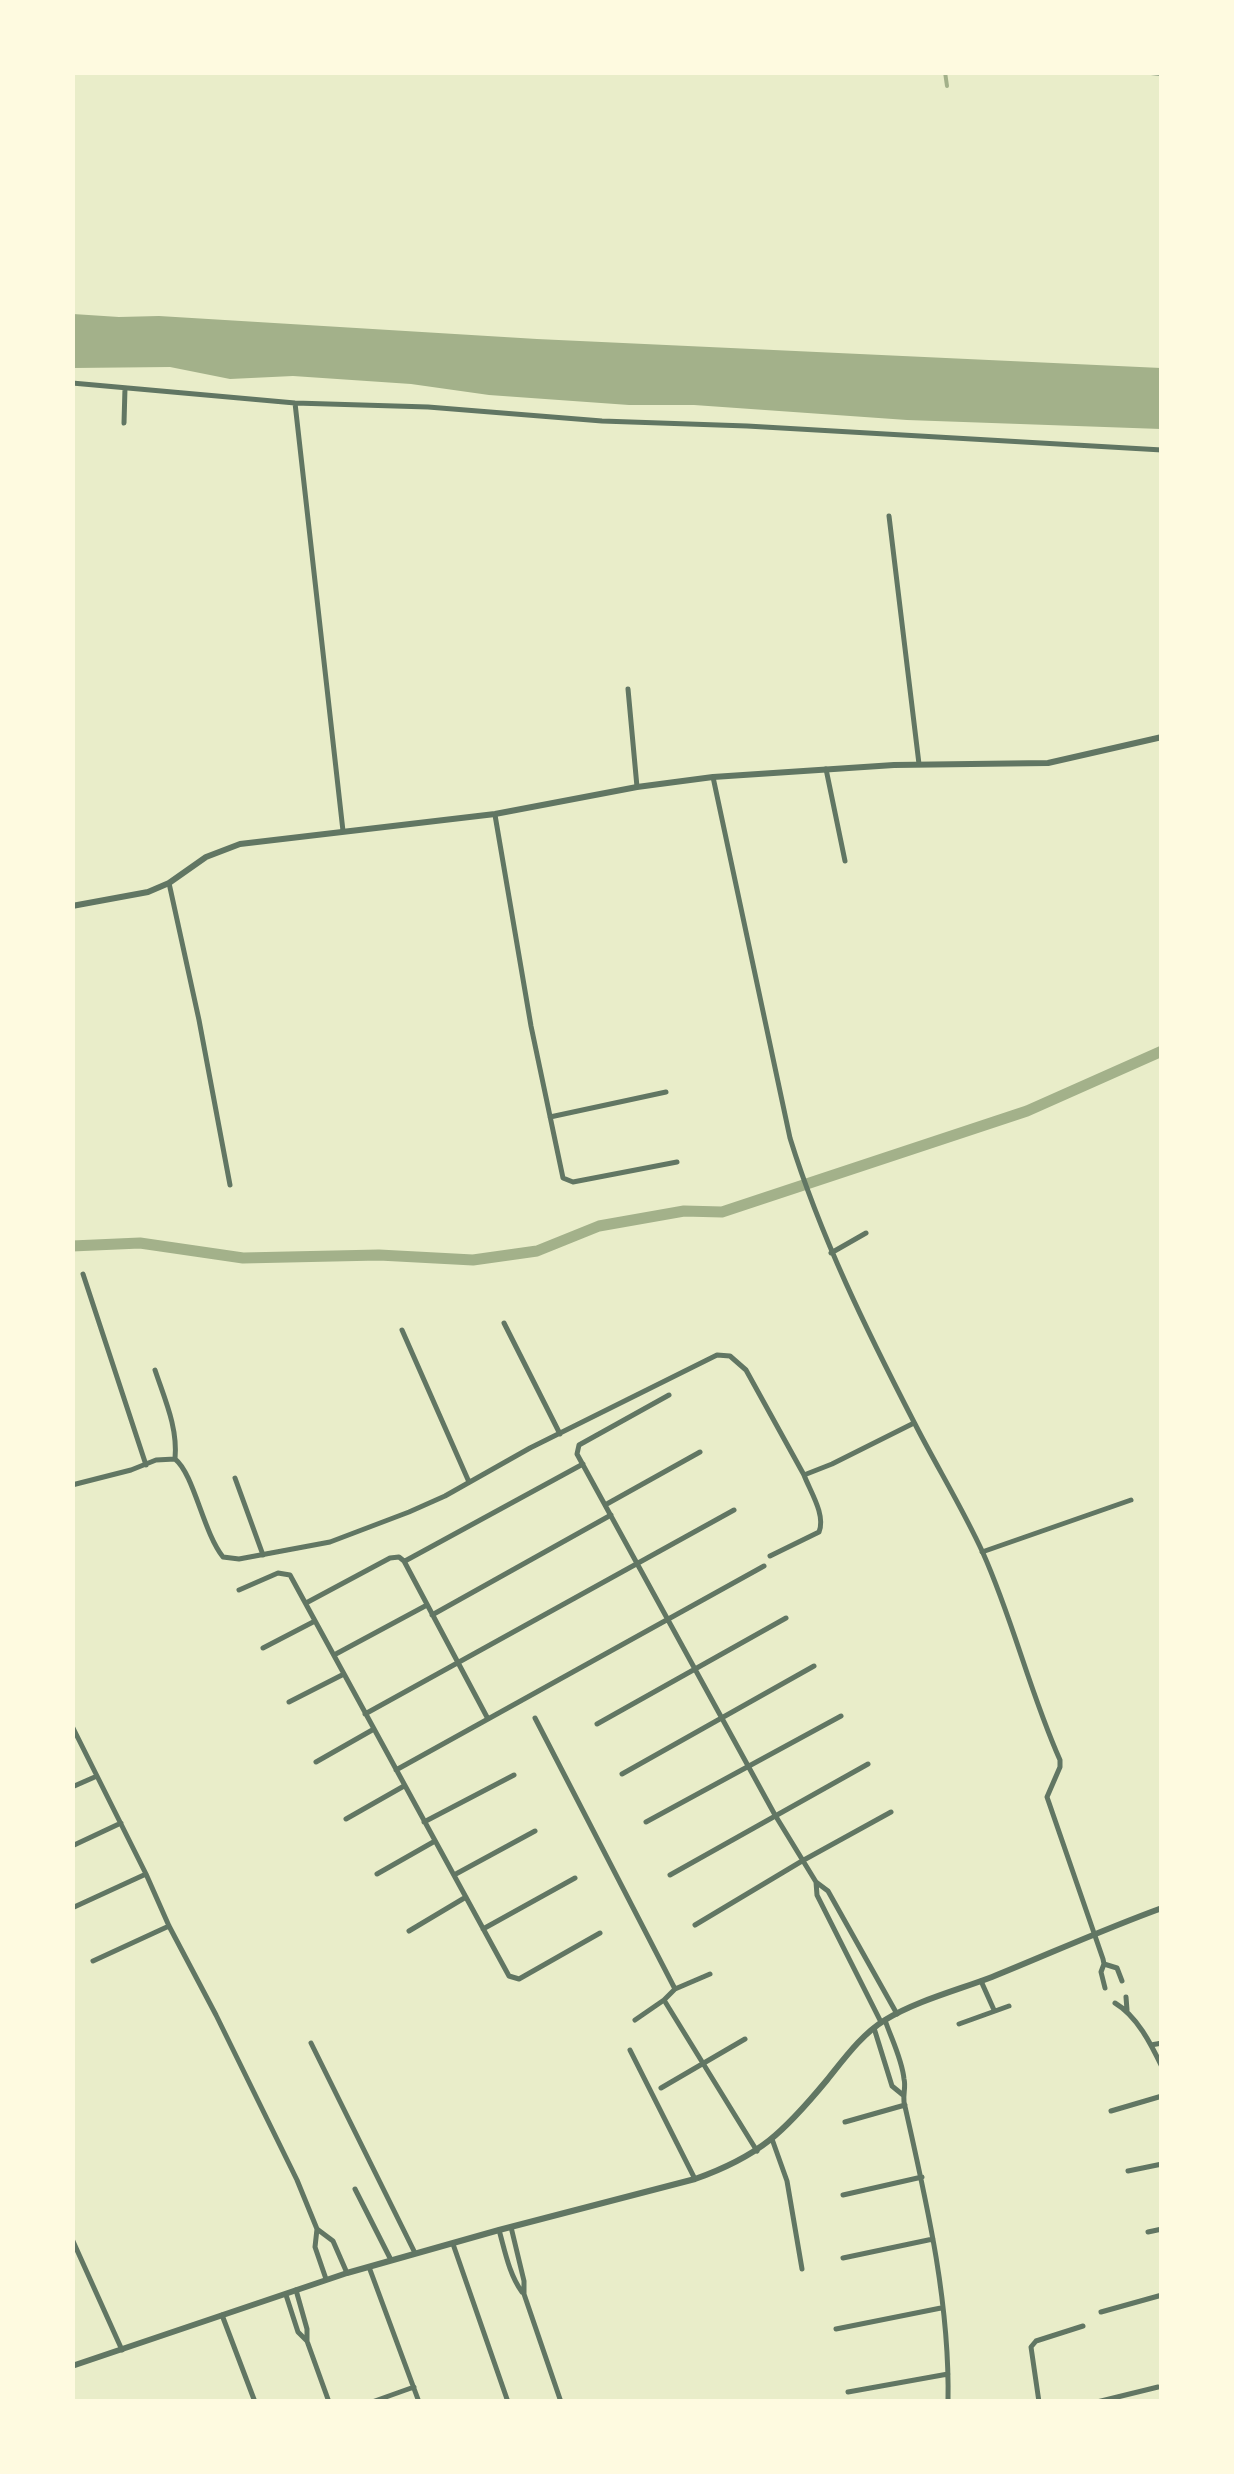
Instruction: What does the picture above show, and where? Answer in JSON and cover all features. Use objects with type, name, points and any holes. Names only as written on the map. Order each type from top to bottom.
[{"type":"street","points":[[72,383],[295,403],[428,407],[602,421],[1162,450]]},
{"type":"street","points":[[124,423],[125,388]]},
{"type":"street","points":[[295,403],[342,831]]},
{"type":"street","points":[[889,516],[919,764]]},
{"type":"street","points":[[628,689],[637,787]]},
{"type":"street","points":[[72,906],[148,892],[169,883],[206,857],[240,844],[495,814],[713,777],[919,764],[1048,763],[1162,736]]},
{"type":"street","points":[[826,769],[845,861]]},
{"type":"street","points":[[713,777],[801,1174],[830,1253],[982,1552],[1018,1641],[1060,1760],[1047,1797],[1104,1962],[1104,1988]]},
{"type":"street","points":[[495,814],[560,1172],[566,1181],[677,1162]]},
{"type":"street","points":[[169,883],[230,1185]]},
{"type":"street","points":[[550,1117],[666,1092]]},
{"type":"street","points":[[830,1253],[866,1233]]},
{"type":"street","points":[[83,1274],[146,1465]]},
{"type":"street","points":[[504,1323],[560,1434]]},
{"type":"street","points":[[402,1330],[469,1482]]},
{"type":"street","points":[[155,1370],[173,1424],[175,1459],[185,1470],[214,1546],[223,1557],[239,1559],[330,1542],[367,1529],[445,1496],[530,1448],[706,1360],[730,1356],[746,1370],[804,1474],[822,1520],[820,1532],[770,1556]]},
{"type":"street","points":[[669,1395],[579,1445],[576,1454],[775,1815],[816,1882],[828,1891],[897,2014]]},
{"type":"street","points":[[804,1474],[914,1423]]},
{"type":"street","points":[[605,1505],[700,1452]]},
{"type":"street","points":[[72,1485],[156,1460],[175,1459]]},
{"type":"street","points":[[404,1562],[583,1464]]},
{"type":"street","points":[[236,1478],[263,1555]]},
{"type":"street","points":[[982,1552],[1131,1500]]},
{"type":"street","points":[[365,1714],[734,1510]]},
{"type":"street","points":[[432,1615],[611,1516]]},
{"type":"street","points":[[306,1603],[398,1556],[488,1719]]},
{"type":"street","points":[[396,1770],[764,1566]]},
{"type":"street","points":[[239,1590],[284,1573],[290,1575],[509,1976],[519,1979],[600,1933]]},
{"type":"street","points":[[334,1655],[427,1605]]},
{"type":"street","points":[[597,1724],[786,1618]]},
{"type":"street","points":[[263,1648],[315,1621]]},
{"type":"street","points":[[622,1774],[814,1666]]},
{"type":"street","points":[[289,1702],[344,1674]]},
{"type":"street","points":[[646,1822],[841,1716]]},
{"type":"street","points":[[535,1718],[675,1989]]},
{"type":"street","points":[[72,1726],[318,2229],[333,2241],[347,2273]]},
{"type":"street","points":[[316,1762],[374,1730]]},
{"type":"street","points":[[670,1874],[868,1764]]},
{"type":"street","points":[[424,1822],[514,1775]]},
{"type":"street","points":[[72,1788],[97,1776]]},
{"type":"street","points":[[346,1818],[405,1786]]},
{"type":"street","points":[[695,1924],[891,1812]]},
{"type":"street","points":[[72,1846],[121,1823]]},
{"type":"street","points":[[454,1875],[535,1831]]},
{"type":"street","points":[[377,1874],[435,1841]]},
{"type":"street","points":[[72,1908],[146,1874]]},
{"type":"street","points":[[483,1929],[575,1878]]},
{"type":"street","points":[[816,1882],[817,1895],[905,2081],[903,2095],[922,2178],[943,2308],[948,2402]]},
{"type":"street","points":[[408,1931],[466,1897]]},
{"type":"street","points":[[72,2366],[347,2273],[695,2179],[730,2166],[793,2120],[853,2048],[880,2023],[1094,1932],[1162,1908]]},
{"type":"street","points":[[92,1960],[169,1926]]},
{"type":"street","points":[[838,1938],[851,1932]]},
{"type":"street","points":[[1104,1962],[1117,1968],[1122,1980]]},
{"type":"street","points":[[635,2020],[675,1989],[710,1974]]},
{"type":"street","points":[[981,1981],[994,2012]]},
{"type":"street","points":[[1126,1997],[1127,2010]]},
{"type":"street","points":[[664,2000],[757,2150]]},
{"type":"street","points":[[1115,2003],[1127,2010],[1162,2067]]},
{"type":"street","points":[[959,2024],[1009,2006]]},
{"type":"street","points":[[880,2023],[892,2086],[903,2095]]},
{"type":"street","points":[[661,2088],[745,2039]]},
{"type":"street","points":[[1151,2045],[1162,2042]]},
{"type":"street","points":[[311,2044],[415,2253]]},
{"type":"street","points":[[630,2050],[695,2179]]},
{"type":"street","points":[[1111,2111],[1162,2096]]},
{"type":"street","points":[[845,2122],[905,2105]]},
{"type":"street","points":[[772,2139],[787,2181],[802,2269]]},
{"type":"street","points":[[1128,2171],[1162,2164]]},
{"type":"street","points":[[843,2195],[922,2178]]},
{"type":"street","points":[[355,2189],[391,2260]]},
{"type":"street","points":[[511,2227],[524,2294],[560,2402]]},
{"type":"street","points":[[318,2229],[315,2247],[327,2280]]},
{"type":"street","points":[[1148,2232],[1162,2229]]},
{"type":"street","points":[[499,2230],[515,2283],[524,2294]]},
{"type":"street","points":[[843,2258],[933,2239]]},
{"type":"street","points":[[72,2240],[122,2350]]},
{"type":"street","points":[[452,2242],[508,2402]]},
{"type":"street","points":[[369,2267],[419,2402]]},
{"type":"street","points":[[296,2290],[308,2328],[307,2341],[329,2402]]},
{"type":"street","points":[[286,2294],[292,2319],[307,2341]]},
{"type":"street","points":[[1101,2312],[1162,2295]]},
{"type":"street","points":[[836,2329],[943,2308]]},
{"type":"street","points":[[222,2314],[255,2402]]},
{"type":"street","points":[[1039,2402],[1031,2346],[1083,2326]]},
{"type":"street","points":[[848,2392],[948,2374]]},
{"type":"street","points":[[372,2402],[414,2387]]},
{"type":"street","points":[[1097,2402],[1158,2387]]},
{"type":"shaded area","points":[[73,314],[1161,368],[1161,429],[629,405],[293,376],[230,379],[170,367],[73,368]]},
{"type":"waterway","points":[[945,72],[947,86]]},
{"type":"waterway","points":[[72,1246],[140,1243],[243,1258],[379,1255],[473,1260],[537,1251],[599,1226],[684,1211],[722,1212],[1027,1111],[1162,1051]]},
{"type":"railway","points":[[1140,72],[1162,74]]}]
